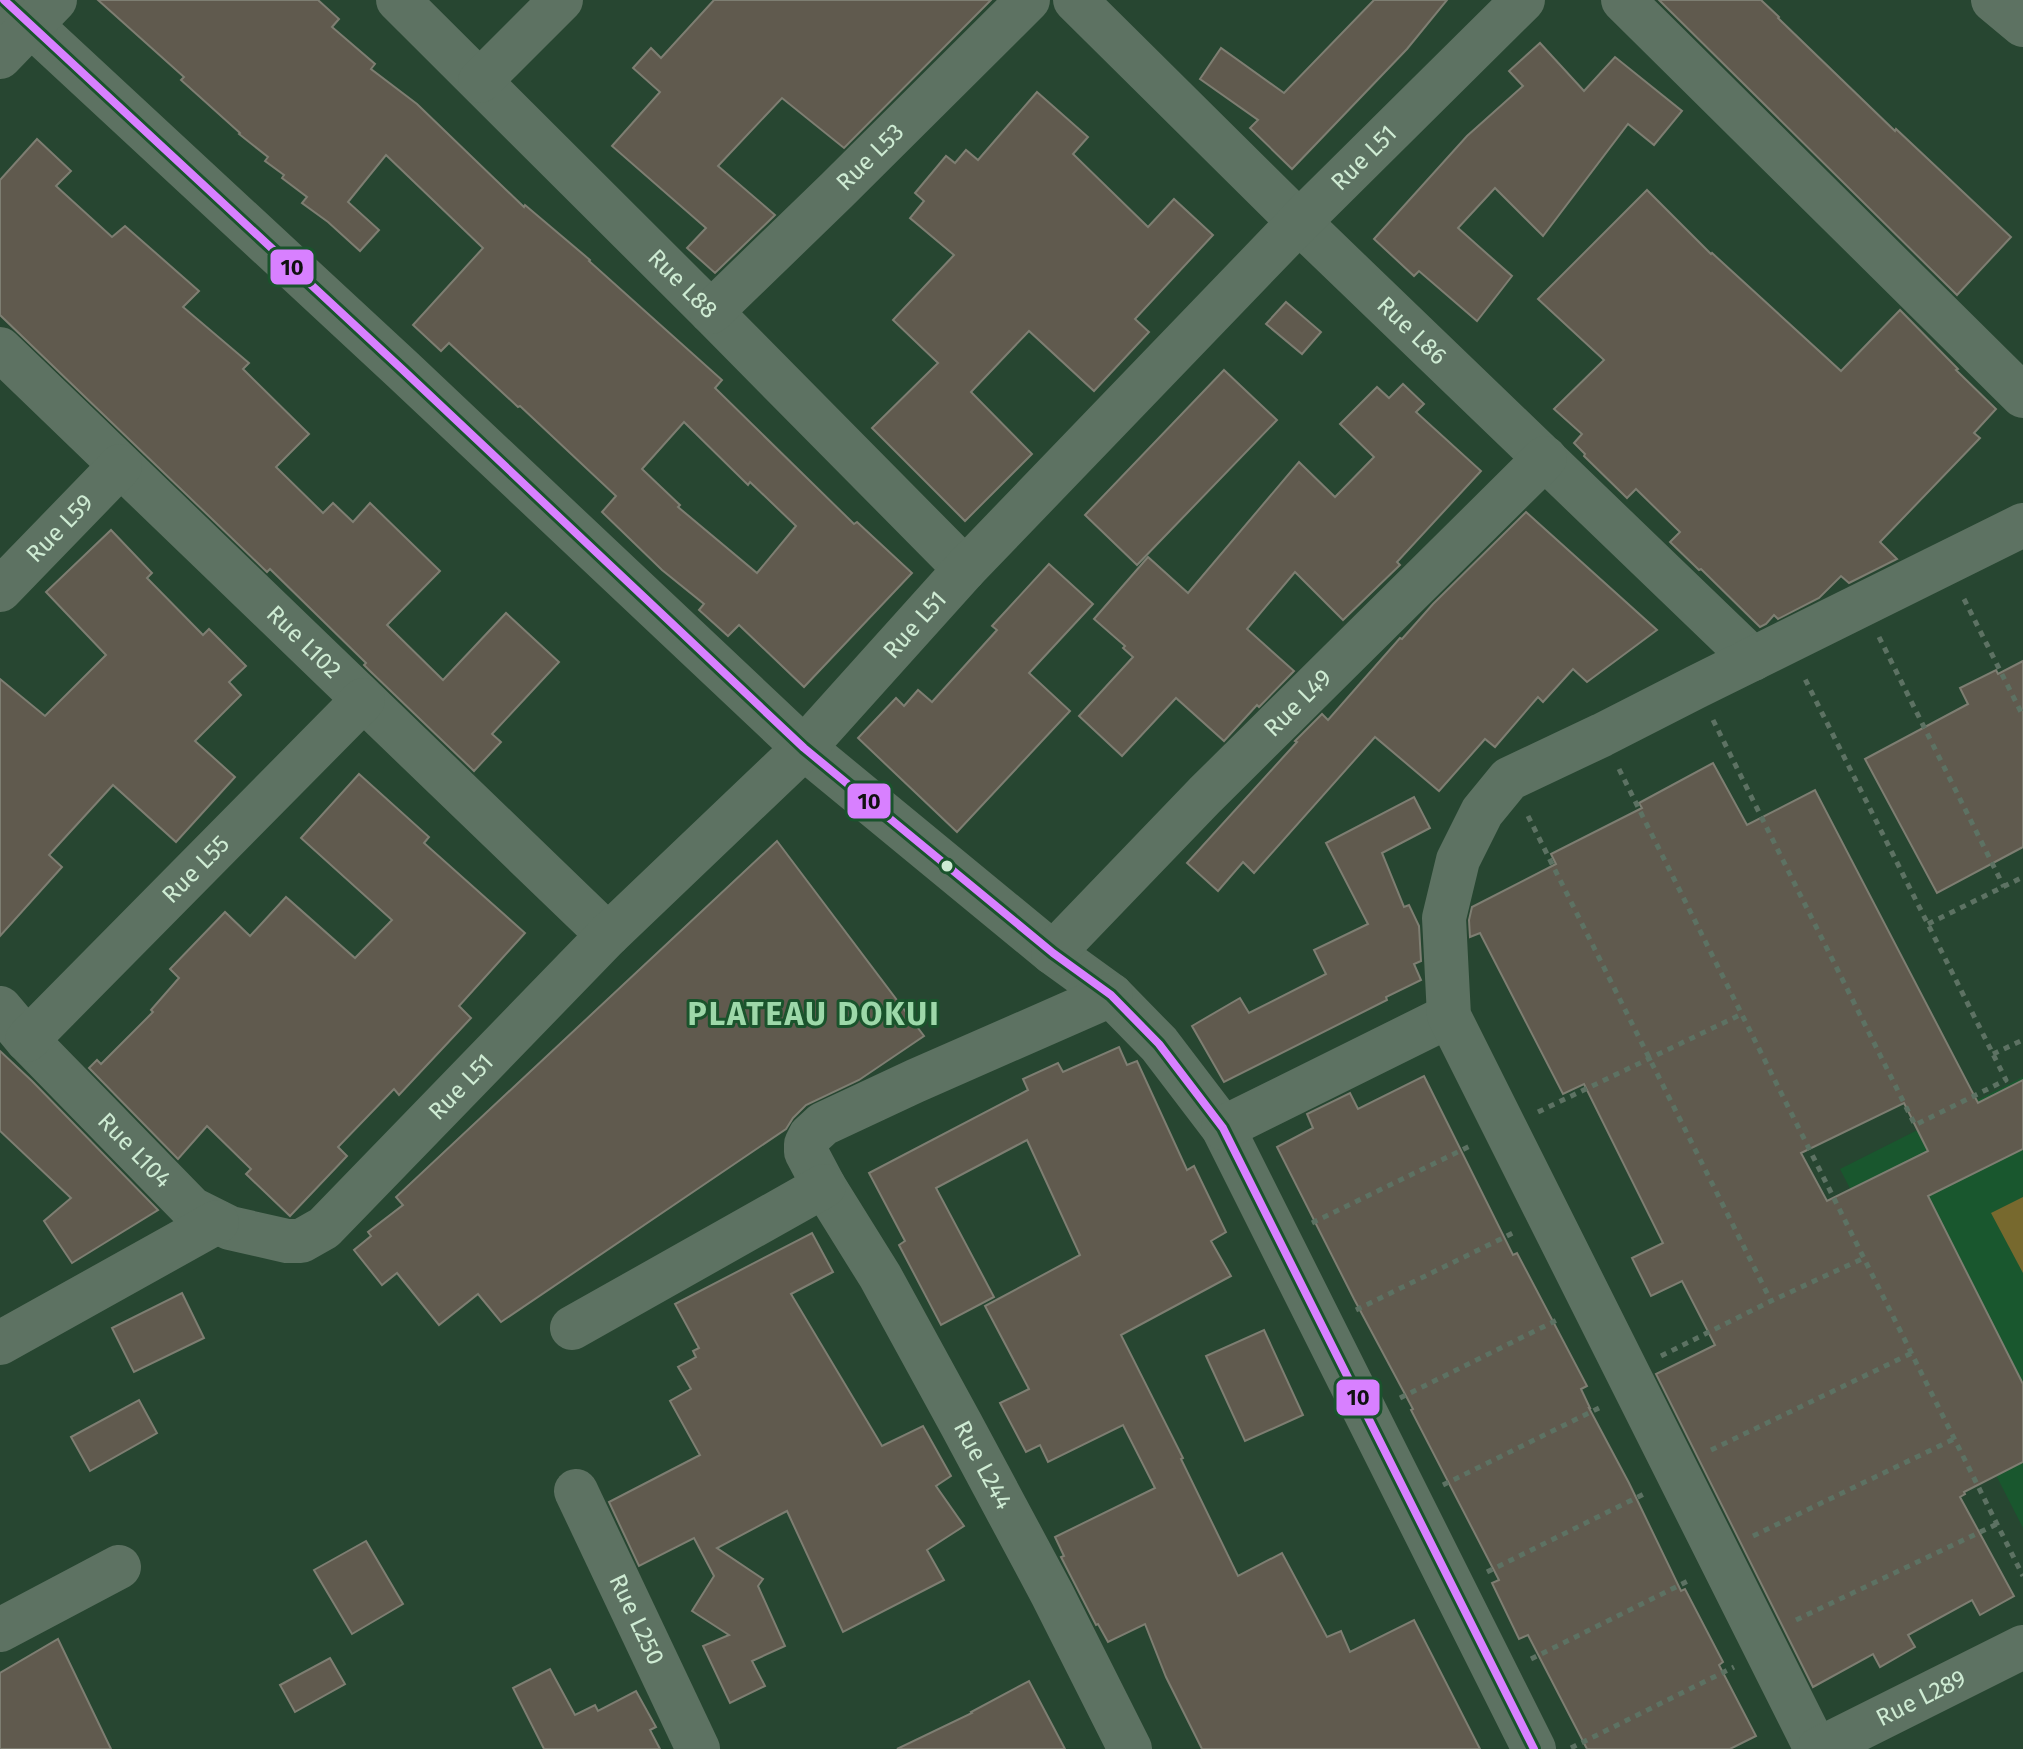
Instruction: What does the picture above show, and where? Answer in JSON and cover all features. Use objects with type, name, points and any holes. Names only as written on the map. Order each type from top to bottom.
[{"type":"street","name":"Rue L88","points":[[398,0],[965,569]]},
{"type":"street","points":[[480,81],[561,0]]},
{"type":"street","name":"Rue L53","points":[[711,312],[1028,0]]},
{"type":"street","name":"Rue L86","points":[[1075,0],[1299,222],[1545,458],[1770,650]]},
{"type":"street","name":"Rue L51","points":[[301,1241],[324,1228],[608,935],[804,748],[965,569],[1299,222],[1523,0]]},
{"type":"street","points":[[1623,0],[2023,396]]},
{"type":"street","points":[[1993,0],[2023,25]]},
{"type":"street","points":[[0,57],[30,8],[403,370],[804,748],[1053,953],[1111,995],[1159,1044],[1223,1128],[1534,1749]]},
{"type":"street","name":"Rue L102","points":[[0,349],[608,935]]},
{"type":"street","name":"Rue L49","points":[[1053,953],[1215,785],[1545,458]]},
{"type":"street","name":"Rue L59","points":[[0,590],[120,466]]},
{"type":"street","points":[[1818,1749],[1449,1016],[1444,918],[1458,860],[1482,812],[1509,779],[2023,525]]},
{"type":"street","name":"Rue L55","points":[[13,1024],[363,700]]},
{"type":"street","name":"Rue L244","points":[[1111,995],[823,1124],[810,1136],[806,1152],[880,1276],[961,1424],[1130,1749]]},
{"type":"street","points":[[1223,1128],[1449,1016]]},
{"type":"street","name":"Rue L104","points":[[13,1024],[192,1209],[230,1228],[287,1241],[301,1241]]},
{"type":"street","points":[[572,1328],[824,1186]]},
{"type":"street","points":[[6,1332],[217,1222]]},
{"type":"street","name":"Rue L250","points":[[576,1491],[698,1749]]},
{"type":"street","points":[[0,1630],[119,1567]]},
{"type":"street","name":"Rue L289","points":[[1818,1749],[2023,1647]]},
{"type":"path","points":[[1946,563],[2023,716]]},
{"type":"path","points":[[1863,604],[2004,887]]},
{"type":"path","points":[[1696,687],[1915,1125],[2006,1080],[1928,924],[1770,650]]},
{"type":"path","points":[[1602,735],[2023,1576]]},
{"type":"path","points":[[1509,779],[1771,1301]]},
{"type":"path","points":[[1928,924],[2023,877]]},
{"type":"path","points":[[1993,1054],[2023,1040]]},
{"type":"path","points":[[1323,1327],[1548,1215]]},
{"type":"path","points":[[1410,1501],[1632,1381],[1771,1301],[1864,1258]]},
{"type":"path","points":[[1367,1414],[1592,1302]]},
{"type":"path","points":[[1453,1589],[1912,1353]]},
{"type":"path","points":[[1497,1676],[1954,1439]]},
{"type":"path","points":[[1569,1749],[1997,1524]]},
{"type":"shaded area","points":[[2023,1077],[2023,1528],[1840,1169]]},
{"type":"shaded area","points":[[2023,1197],[2023,1273],[1991,1213]]},
{"type":"building","points":[[98,0],[318,0],[339,19],[332,27],[375,64],[371,69],[417,104],[524,207],[590,260],[722,380],[715,388],[854,524],[857,522],[912,573],[804,687],[739,625],[728,636],[699,610],[704,604],[662,570],[602,512],[616,496],[449,343],[441,351],[413,325],[483,248],[386,155],[348,202],[379,230],[360,251],[302,203],[307,197],[282,178],[284,175],[265,161],[268,157],[181,80],[184,77]],"holes":[[[684,422],[748,485],[750,482],[796,526],[757,573],[678,507],[680,505],[642,469]]]},
{"type":"building","points":[[714,0],[991,0],[844,148],[782,98],[718,166],[775,215],[715,273],[687,248],[706,228],[612,146],[660,92],[633,68],[651,48],[661,58]]},
{"type":"building","points":[[1374,0],[1447,0],[1407,49],[1292,169],[1250,128],[1258,120],[1200,79],[1221,48],[1284,93]]},
{"type":"building","points":[[1659,0],[1761,0],[1895,131],[2011,237],[1957,295]]},
{"type":"building","points":[[1540,43],[1584,91],[1615,57],[1682,111],[1654,145],[1628,124],[1543,236],[1495,188],[1458,228],[1512,276],[1477,321],[1419,271],[1414,276],[1374,239],[1467,136],[1523,86],[1509,71]]},
{"type":"building","points":[[1037,92],[1088,137],[1073,154],[1148,227],[1174,199],[1213,235],[1135,319],[1149,332],[1094,391],[1029,331],[971,392],[1032,454],[965,521],[872,428],[938,363],[893,320],[954,255],[910,218],[924,201],[915,193],[946,156],[955,163],[966,150],[978,160]]},
{"type":"building","points":[[37,139],[71,171],[56,186],[112,237],[125,226],[199,291],[183,307],[249,363],[243,369],[309,434],[276,467],[323,513],[333,503],[353,522],[370,503],[440,571],[387,625],[443,680],[506,613],[559,662],[492,734],[501,742],[474,771],[270,569],[267,572],[0,315],[0,180]]},
{"type":"building","points":[[1647,190],[1711,254],[1841,371],[1900,310],[1996,409],[1974,433],[1980,438],[1880,542],[1897,559],[1849,583],[1841,576],[1819,598],[1778,619],[1774,615],[1760,627],[1670,542],[1680,532],[1636,489],[1627,498],[1584,456],[1574,443],[1582,434],[1554,409],[1604,360],[1538,299]]},
{"type":"building","points":[[1286,302],[1321,332],[1302,354],[1266,324]]},
{"type":"building","points":[[1224,370],[1277,420],[1137,565],[1085,515]]},
{"type":"building","points":[[1403,384],[1424,404],[1416,412],[1481,471],[1397,562],[1400,565],[1343,620],[1295,572],[1247,629],[1294,671],[1224,741],[1176,698],[1122,756],[1079,716],[1133,657],[1094,619],[1148,557],[1188,593],[1299,462],[1335,497],[1374,457],[1340,424],[1377,387],[1389,398]]},
{"type":"building","points":[[1526,512],[1657,630],[1587,682],[1573,669],[1543,702],[1538,697],[1495,747],[1485,739],[1439,791],[1375,737],[1254,873],[1243,862],[1218,891],[1187,863],[1295,741],[1322,714],[1328,720],[1400,638]]},
{"type":"building","points":[[111,530],[152,573],[147,578],[203,635],[209,629],[246,666],[229,682],[241,695],[195,741],[235,777],[176,842],[113,785],[49,855],[62,867],[0,936],[0,679],[45,716],[106,655],[46,592]]},
{"type":"building","points":[[1049,564],[1093,604],[1029,673],[1070,711],[957,832],[858,738],[896,698],[904,706],[918,690],[932,702],[997,630],[992,626]]},
{"type":"building","points":[[2023,661],[2023,847],[1937,893],[1865,759],[1968,704],[1960,688]]},
{"type":"building","points":[[1713,763],[1747,825],[1815,790],[1978,1103],[2023,1080],[2023,1149],[1928,1196],[2023,1384],[2023,1462],[1964,1492],[1960,1497],[2014,1596],[1980,1615],[1972,1600],[1908,1635],[1915,1647],[1880,1667],[1873,1654],[1813,1687],[1656,1374],[1715,1345],[1682,1281],[1651,1296],[1632,1258],[1663,1243],[1584,1084],[1563,1094],[1480,933],[1470,937],[1472,907],[1556,864],[1551,854],[1642,808],[1639,803]],"holes":[[[1904,1103],[1928,1151],[1827,1201],[1801,1153]]]},
{"type":"building","points":[[359,774],[429,837],[424,843],[525,933],[459,1006],[471,1018],[399,1095],[394,1089],[338,1147],[347,1156],[290,1216],[246,1174],[251,1169],[207,1126],[178,1159],[89,1068],[97,1060],[101,1064],[153,1012],[151,1010],[179,978],[170,969],[225,912],[250,936],[286,897],[355,958],[392,920],[301,838]]},
{"type":"building","points":[[1414,797],[1430,828],[1382,853],[1404,907],[1409,905],[1419,926],[1421,961],[1414,964],[1421,980],[1224,1082],[1192,1026],[1240,998],[1249,1013],[1326,974],[1314,950],[1368,924],[1326,843]]},
{"type":"building","points":[[777,841],[924,1036],[859,1080],[806,1105],[786,1129],[501,1322],[478,1294],[439,1325],[397,1273],[382,1285],[354,1250],[371,1236],[368,1232],[403,1205],[396,1197]]},
{"type":"building","points":[[1119,1047],[1127,1065],[1137,1061],[1187,1170],[1194,1166],[1226,1232],[1211,1241],[1231,1276],[1121,1335],[1238,1576],[1282,1553],[1327,1637],[1341,1631],[1350,1652],[1414,1620],[1480,1749],[1202,1749],[1166,1677],[1145,1624],[1108,1642],[1061,1557],[1064,1556],[1055,1537],[1155,1488],[1123,1425],[1048,1462],[1040,1445],[1026,1452],[1000,1403],[1029,1389],[985,1306],[1080,1255],[1027,1140],[936,1188],[994,1297],[941,1325],[899,1245],[905,1241],[869,1173],[1028,1090],[1023,1079],[1058,1063],[1063,1072]]},
{"type":"building","points":[[0,1051],[158,1210],[72,1263],[44,1221],[71,1198],[0,1131]]},
{"type":"building","points":[[1424,1076],[1513,1255],[1517,1253],[1587,1386],[1581,1389],[1589,1408],[1681,1591],[1685,1589],[1723,1662],[1719,1665],[1756,1736],[1730,1749],[1587,1749],[1528,1635],[1519,1639],[1492,1583],[1499,1580],[1277,1147],[1313,1128],[1307,1114],[1350,1093],[1358,1109]]},
{"type":"building","points":[[812,1233],[833,1272],[791,1294],[882,1446],[923,1426],[951,1476],[936,1486],[964,1526],[927,1550],[944,1580],[843,1632],[787,1511],[717,1548],[763,1579],[758,1586],[785,1646],[752,1661],[765,1686],[730,1703],[703,1646],[729,1635],[692,1611],[714,1576],[694,1538],[639,1566],[609,1502],[700,1455],[670,1401],[691,1389],[678,1367],[696,1357],[693,1351],[699,1348],[675,1304]]},
{"type":"building","points":[[182,1293],[204,1338],[134,1372],[112,1328]]},
{"type":"building","points":[[1264,1330],[1303,1415],[1245,1441],[1206,1356]]},
{"type":"building","points":[[139,1400],[157,1433],[90,1471],[71,1437]]},
{"type":"building","points":[[366,1541],[403,1604],[352,1634],[314,1570]]},
{"type":"building","points":[[58,1639],[111,1749],[0,1749],[0,1673]]},
{"type":"building","points":[[330,1658],[345,1684],[295,1712],[280,1685]]},
{"type":"building","points":[[550,1669],[575,1715],[595,1705],[598,1711],[636,1691],[656,1727],[650,1730],[660,1749],[544,1749],[513,1688]]},
{"type":"building","points":[[1029,1681],[1065,1749],[897,1749],[972,1713]]},
{"type":"transit line","name":"10","points":[[4,0],[804,748],[1053,953],[1111,995],[1159,1044],[1223,1128],[1534,1749]]},
{"type":"district","name":"PLATEAU DOKUI","points":[[814,1014]]}]
